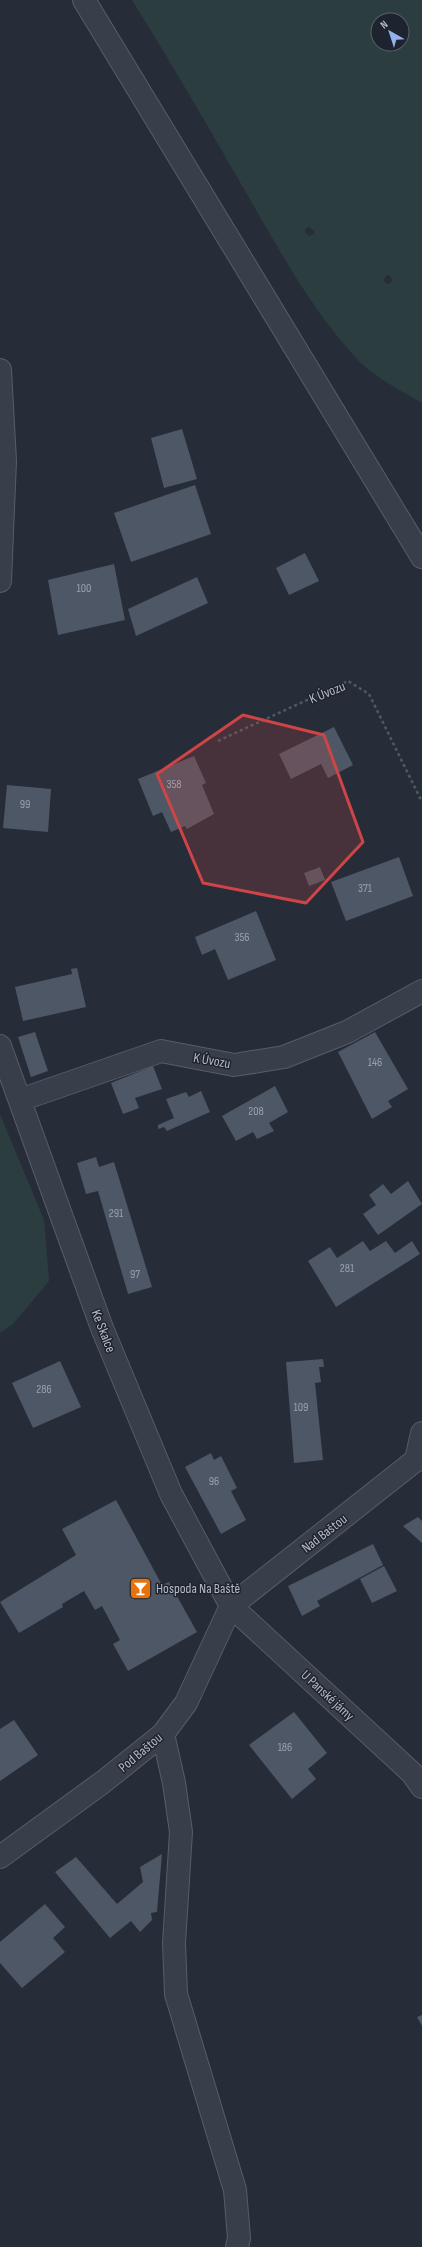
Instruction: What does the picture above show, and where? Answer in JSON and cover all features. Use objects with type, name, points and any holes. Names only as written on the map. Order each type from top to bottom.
[{"type":"street","points":[[84,0],[422,557]]},
{"type":"street","points":[[0,370],[6,460],[0,581]]},
{"type":"street","name":"K Úvozu","points":[[20,1100],[161,1051],[234,1065],[284,1058],[347,1032],[422,991]]},
{"type":"street","name":"Ke Skalce","points":[[0,1046],[102,1328],[171,1494],[231,1606]]},
{"type":"street","name":"Nad Baštou","points":[[231,1606],[419,1460],[422,1433]]},
{"type":"street","name":"Pod Baštou","points":[[0,1857],[103,1782],[163,1734],[186,1703],[231,1606]]},
{"type":"street","name":"U Panské jámy","points":[[231,1606],[419,1776]]},
{"type":"street","points":[[163,1734],[174,1783],[181,1832],[174,1943],[176,1994],[202,2087],[235,2190],[239,2238],[237,2247]]},
{"type":"path","name":"K Úvozu","points":[[218,741],[348,681],[369,694],[422,802]]},
{"type":"highlighted area","points":[[243,715],[324,735],[363,842],[306,903],[203,883],[157,774]]},
{"type":"shaded area","points":[[132,0],[422,0],[422,403],[388,383],[363,365],[325,321],[285,259],[191,97]],"holes":[[[309,227],[314,231],[314,234],[309,236],[305,232],[306,228]],[[389,275],[393,280],[389,284],[385,283],[384,279]]]},
{"type":"shaded area","points":[[0,1114],[44,1220],[49,1281],[13,1324],[0,1333]]},
{"type":"building","points":[[182,429],[197,479],[164,488],[151,438]]},
{"type":"building","points":[[195,485],[211,534],[131,562],[114,513]]},
{"type":"building","points":[[305,553],[319,581],[289,595],[276,568]]},
{"type":"building","points":[[114,564],[125,620],[58,635],[48,580]]},
{"type":"building","points":[[197,577],[208,603],[136,636],[128,609]]},
{"type":"building","points":[[334,727],[353,765],[328,778],[321,764],[291,779],[279,754]]},
{"type":"building","points":[[194,756],[206,783],[202,785],[214,814],[187,829],[185,826],[171,832],[162,812],[153,816],[138,779]]},
{"type":"building","points":[[7,785],[51,789],[48,832],[3,828]]},
{"type":"building","points":[[399,857],[413,896],[346,921],[331,882]]},
{"type":"building","points":[[320,867],[325,880],[309,886],[304,873]]},
{"type":"building","points":[[256,911],[276,960],[228,980],[215,949],[202,955],[195,937]]},
{"type":"building","points":[[77,968],[86,1007],[23,1021],[15,987],[72,974],[71,969]]},
{"type":"building","points":[[35,1032],[48,1071],[31,1077],[18,1037]]},
{"type":"building","points":[[375,1032],[408,1089],[388,1101],[392,1107],[372,1119],[338,1052]]},
{"type":"building","points":[[153,1066],[162,1089],[135,1098],[139,1108],[123,1114],[111,1083]]},
{"type":"building","points":[[275,1086],[288,1112],[269,1123],[274,1131],[257,1139],[253,1132],[236,1141],[222,1116]]},
{"type":"building","points":[[201,1091],[210,1112],[167,1131],[164,1127],[158,1129],[158,1125],[174,1118],[166,1099],[186,1092],[189,1097]]},
{"type":"building","points":[[96,1157],[99,1167],[114,1162],[152,1287],[128,1294],[98,1191],[86,1194],[77,1163]]},
{"type":"building","points":[[408,1181],[422,1204],[378,1235],[363,1214],[376,1205],[369,1195],[383,1184],[391,1194]]},
{"type":"building","points":[[363,1241],[370,1251],[386,1241],[395,1253],[412,1241],[420,1254],[336,1307],[308,1261],[330,1247],[337,1258]]},
{"type":"building","points":[[323,1359],[324,1367],[319,1367],[321,1382],[315,1383],[323,1460],[294,1463],[286,1362]]},
{"type":"building","points":[[60,1361],[81,1407],[33,1428],[12,1383]]},
{"type":"building","points":[[211,1453],[214,1460],[221,1456],[237,1488],[231,1491],[246,1520],[221,1534],[185,1467]]},
{"type":"building","points":[[116,1500],[162,1585],[169,1582],[197,1632],[128,1671],[113,1644],[120,1640],[102,1606],[95,1610],[84,1591],[62,1604],[63,1607],[19,1633],[0,1602],[76,1555],[62,1529]]},
{"type":"building","points":[[418,1517],[422,1521],[422,1543],[403,1526]]},
{"type":"building","points":[[373,1544],[383,1565],[317,1601],[320,1606],[302,1616],[288,1586]]},
{"type":"building","points":[[384,1566],[397,1591],[372,1603],[360,1579]]},
{"type":"building","points":[[294,1712],[327,1753],[308,1769],[316,1779],[292,1799],[249,1745]]},
{"type":"building","points":[[14,1720],[38,1755],[0,1781],[0,1729]]},
{"type":"building","points":[[162,1854],[157,1912],[151,1913],[152,1920],[140,1932],[131,1921],[110,1938],[55,1872],[76,1857],[117,1904],[143,1882],[140,1867]]},
{"type":"building","points":[[45,1904],[65,1927],[53,1938],[65,1952],[22,1988],[0,1963],[0,1942]]},
{"type":"building","points":[[422,2015],[422,2026],[417,2017]]},
{"type":"place","name":"Hospoda Na Baště","points":[[141,1588]]}]
